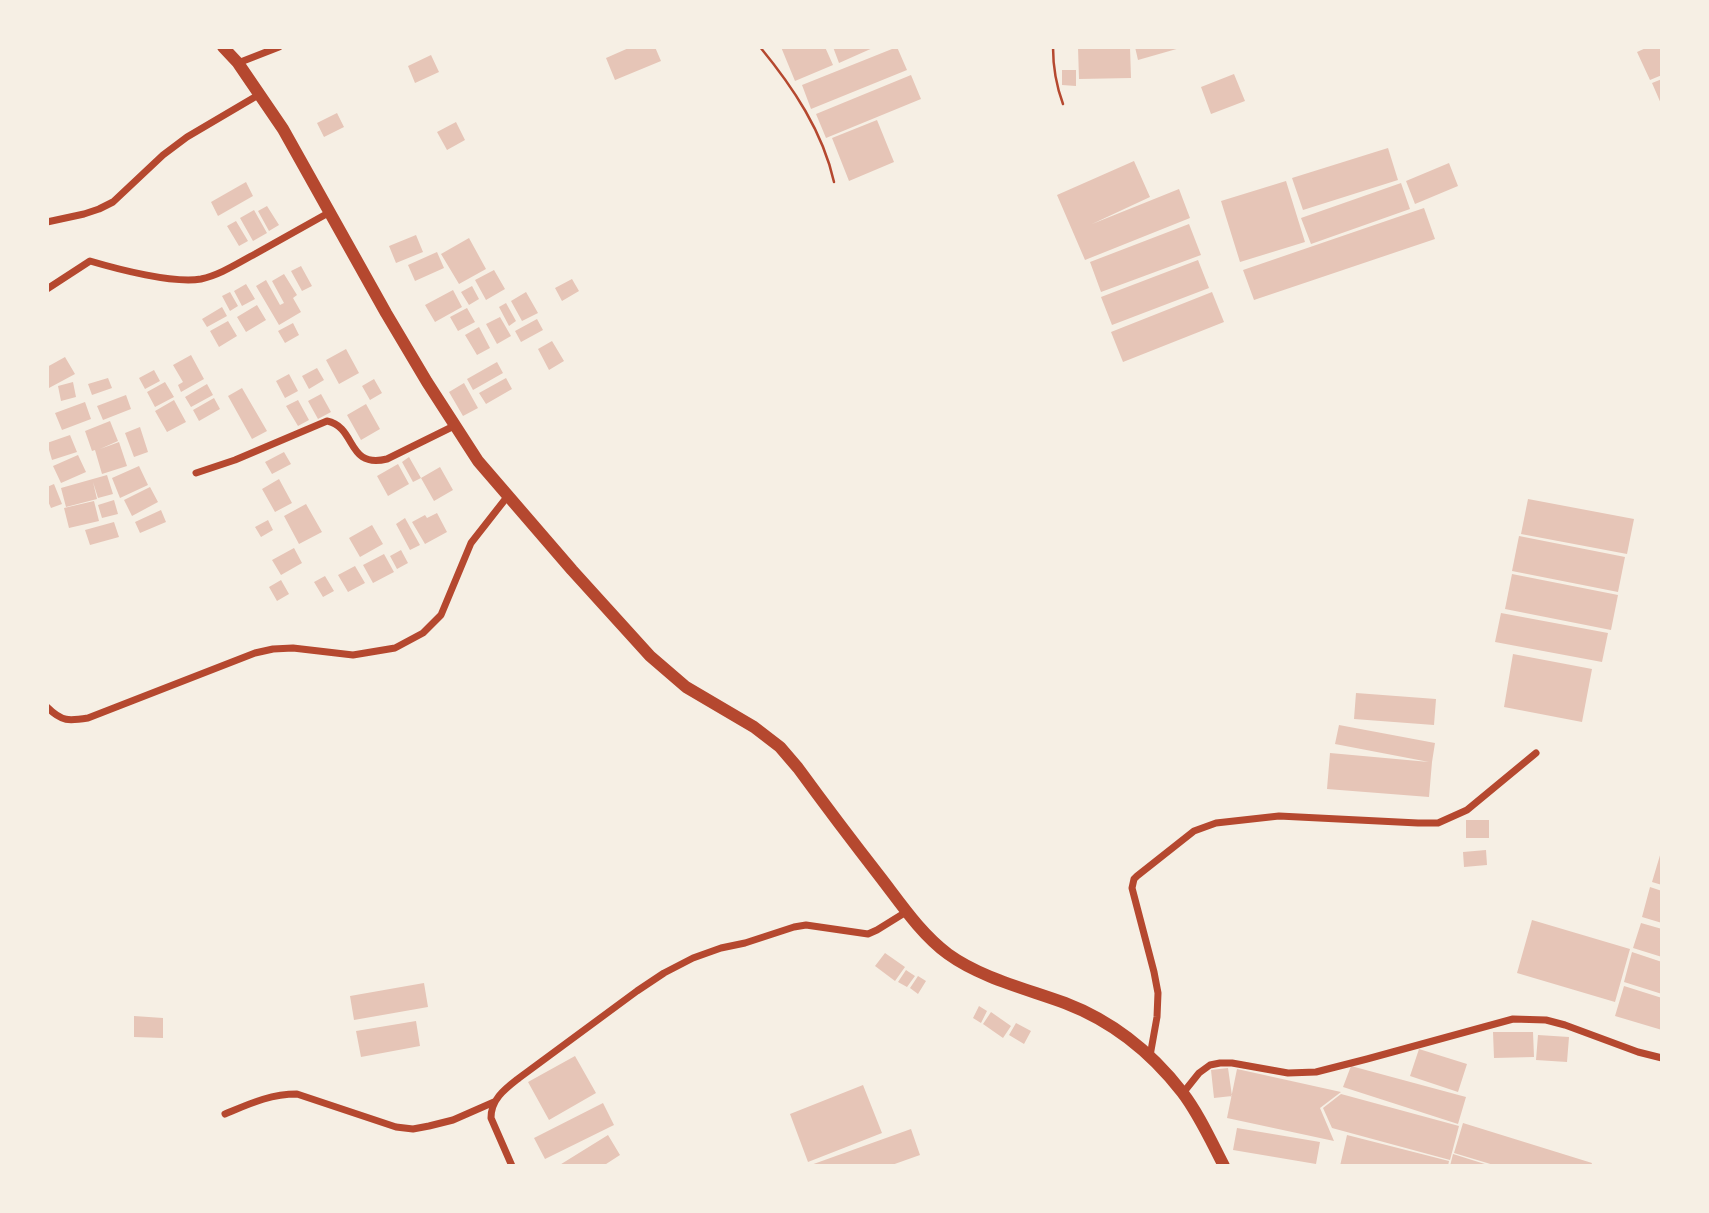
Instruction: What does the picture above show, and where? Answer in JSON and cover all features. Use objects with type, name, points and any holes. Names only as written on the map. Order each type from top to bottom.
[{"type":"street","points":[[223,47],[261,94],[283,129],[386,313],[478,461],[623,627],[686,687],[754,727],[780,747],[906,912],[934,943],[954,958],[998,979],[1083,1010],[1125,1035],[1150,1056],[1182,1093],[1199,1118],[1224,1166]]},
{"type":"street","points":[[238,63],[279,47]]},
{"type":"street","points":[[47,222],[84,214],[113,202],[163,155],[187,137],[261,94]]},
{"type":"street","points":[[47,289],[90,261],[169,278],[202,278],[235,265],[331,212]]},
{"type":"street","points":[[196,473],[327,421],[343,430],[366,460],[376,462],[454,426]]},
{"type":"street","points":[[47,707],[62,719],[88,718],[255,653],[273,649],[293,648],[353,655],[395,648],[423,633],[442,615],[471,543],[508,497]]},
{"type":"street","points":[[1150,1056],[1158,993],[1132,888],[1134,879],[1170,848],[1205,826],[1279,816],[1438,822],[1467,810],[1536,753]]},
{"type":"street","points":[[512,1166],[491,1118],[494,1102],[503,1091],[664,973],[721,948],[794,927],[806,925],[868,934],[906,912]]},
{"type":"street","points":[[1182,1093],[1199,1073],[1210,1065],[1232,1063],[1288,1073],[1316,1072],[1513,1019],[1546,1020],[1662,1058]]},
{"type":"street","points":[[225,1114],[257,1100],[297,1094],[396,1127],[413,1129],[453,1119],[494,1102]]},
{"type":"path","points":[[760,47],[794,92],[810,119],[830,165],[834,182]]},
{"type":"path","points":[[1053,47],[1055,80],[1063,104]]},
{"type":"building","points":[[631,47],[655,47],[661,61],[615,80],[606,58]]},
{"type":"building","points":[[781,47],[825,47],[833,65],[795,81]]},
{"type":"building","points":[[833,47],[875,47],[839,63]]},
{"type":"building","points":[[897,47],[907,70],[811,109],[802,85]]},
{"type":"building","points":[[1078,47],[1130,47],[1131,78],[1079,79]]},
{"type":"building","points":[[1135,47],[1180,47],[1180,48],[1138,60]]},
{"type":"building","points":[[1648,47],[1662,47],[1662,75],[1650,80],[1637,52]]},
{"type":"building","points":[[431,55],[439,72],[415,83],[408,66]]},
{"type":"building","points":[[1062,70],[1076,70],[1076,86],[1062,85]]},
{"type":"building","points":[[1234,74],[1245,101],[1211,114],[1201,87]]},
{"type":"building","points":[[911,75],[921,99],[826,138],[816,114]]},
{"type":"building","points":[[1662,79],[1662,106],[1652,83]]},
{"type":"building","points":[[337,113],[344,127],[324,137],[317,123]]},
{"type":"building","points":[[877,120],[894,162],[849,181],[832,138]]},
{"type":"building","points":[[456,122],[465,140],[447,150],[437,132]]},
{"type":"building","points":[[1388,148],[1398,180],[1303,210],[1292,178]]},
{"type":"building","points":[[1134,161],[1150,197],[1092,224],[1179,189],[1190,218],[1085,260],[1057,195]]},
{"type":"building","points":[[1449,163],[1458,186],[1415,204],[1406,181]]},
{"type":"building","points":[[1286,181],[1305,242],[1240,262],[1221,201]]},
{"type":"building","points":[[246,182],[253,196],[218,216],[211,202]]},
{"type":"building","points":[[1401,183],[1410,209],[1311,244],[1301,218]]},
{"type":"building","points":[[267,206],[279,225],[269,231],[258,211]]},
{"type":"building","points":[[1424,208],[1435,239],[1254,300],[1243,270]]},
{"type":"building","points":[[254,210],[267,233],[253,241],[240,218]]},
{"type":"building","points":[[236,221],[248,241],[239,246],[227,226]]},
{"type":"building","points":[[1189,224],[1201,255],[1101,292],[1090,262]]},
{"type":"building","points":[[416,235],[423,252],[396,263],[389,246]]},
{"type":"building","points":[[469,238],[486,269],[459,284],[441,254]]},
{"type":"building","points":[[437,252],[444,268],[415,281],[408,265]]},
{"type":"building","points":[[1198,260],[1209,288],[1112,325],[1101,297]]},
{"type":"building","points":[[301,266],[312,286],[302,291],[291,271]]},
{"type":"building","points":[[494,270],[505,289],[486,300],[475,280]]},
{"type":"building","points":[[284,274],[297,295],[293,298],[301,312],[279,325],[256,286],[266,280],[280,305],[284,303],[272,281]]},
{"type":"building","points":[[572,279],[579,291],[562,301],[555,288]]},
{"type":"building","points":[[246,284],[255,299],[242,306],[234,291]]},
{"type":"building","points":[[472,286],[479,299],[469,305],[461,292]]},
{"type":"building","points":[[453,290],[462,307],[435,322],[425,305]]},
{"type":"building","points":[[230,292],[238,306],[230,311],[222,296]]},
{"type":"building","points":[[526,292],[538,313],[522,321],[511,301]]},
{"type":"building","points":[[1212,292],[1224,322],[1123,362],[1111,332]]},
{"type":"building","points":[[506,303],[516,321],[509,326],[499,307]]},
{"type":"building","points":[[257,305],[266,320],[246,332],[237,317]]},
{"type":"building","points":[[222,307],[227,316],[207,327],[202,319]]},
{"type":"building","points":[[467,308],[475,322],[458,331],[450,317]]},
{"type":"building","points":[[500,317],[511,336],[497,344],[486,324]]},
{"type":"building","points":[[537,319],[543,330],[521,342],[515,331]]},
{"type":"building","points":[[228,321],[237,336],[219,347],[210,331]]},
{"type":"building","points":[[293,323],[299,335],[285,343],[278,331]]},
{"type":"building","points":[[479,327],[490,348],[477,355],[465,335]]},
{"type":"building","points":[[552,341],[564,361],[549,370],[538,349]]},
{"type":"building","points":[[346,349],[359,373],[339,384],[326,360]]},
{"type":"building","points":[[191,355],[204,379],[181,392],[178,385],[183,382],[173,365]]},
{"type":"building","points":[[65,357],[75,374],[49,388],[47,367]]},
{"type":"building","points":[[497,362],[503,373],[473,390],[467,379]]},
{"type":"building","points":[[317,368],[324,380],[309,389],[302,376]]},
{"type":"building","points":[[154,370],[160,381],[145,389],[139,378]]},
{"type":"building","points":[[289,374],[298,391],[285,398],[276,381]]},
{"type":"building","points":[[108,378],[112,388],[92,395],[88,384]]},
{"type":"building","points":[[506,378],[512,389],[486,404],[479,393]]},
{"type":"building","points":[[374,379],[382,393],[370,400],[362,386]]},
{"type":"building","points":[[73,382],[76,397],[61,401],[58,386]]},
{"type":"building","points":[[165,382],[174,397],[155,407],[147,392]]},
{"type":"building","points":[[464,383],[478,408],[463,416],[449,392]]},
{"type":"building","points":[[207,384],[213,395],[191,407],[185,397]]},
{"type":"building","points":[[242,388],[267,431],[252,439],[228,396]]},
{"type":"building","points":[[321,394],[331,412],[318,419],[308,401]]},
{"type":"building","points":[[126,395],[131,409],[103,420],[97,406]]},
{"type":"building","points":[[214,398],[220,409],[199,421],[193,410]]},
{"type":"building","points":[[174,400],[186,422],[167,432],[155,411]]},
{"type":"building","points":[[298,400],[309,420],[298,426],[286,406]]},
{"type":"building","points":[[85,402],[91,419],[62,430],[55,413]]},
{"type":"building","points":[[366,404],[380,429],[361,440],[347,415]]},
{"type":"building","points":[[110,421],[118,441],[100,449],[119,442],[127,466],[102,474],[95,450],[92,451],[85,431]]},
{"type":"building","points":[[140,427],[148,452],[134,457],[125,433]]},
{"type":"building","points":[[70,435],[77,452],[52,460],[47,443]]},
{"type":"building","points":[[284,452],[291,464],[272,474],[265,462]]},
{"type":"building","points":[[78,455],[86,472],[61,483],[53,466]]},
{"type":"building","points":[[409,457],[421,478],[413,482],[402,462]]},
{"type":"building","points":[[398,464],[409,484],[388,496],[377,476]]},
{"type":"building","points":[[139,466],[148,485],[120,498],[112,478]]},
{"type":"building","points":[[440,467],[453,490],[434,501],[421,478]]},
{"type":"building","points":[[107,475],[113,494],[98,498],[93,482],[97,499],[66,507],[61,488]]},
{"type":"building","points":[[279,479],[292,503],[275,512],[262,489]]},
{"type":"building","points":[[54,484],[62,504],[51,508],[47,499],[47,487]]},
{"type":"building","points":[[150,487],[158,502],[132,516],[124,500]]},
{"type":"building","points":[[1528,499],[1634,519],[1627,554],[1521,534]]},
{"type":"building","points":[[114,500],[118,514],[102,518],[98,505]]},
{"type":"building","points":[[94,501],[99,521],[69,528],[64,508]]},
{"type":"building","points":[[306,504],[322,532],[299,544],[284,516]]},
{"type":"building","points":[[161,510],[166,522],[140,533],[135,522]]},
{"type":"building","points":[[437,513],[447,532],[425,544],[412,522],[425,515],[427,518]]},
{"type":"building","points":[[405,518],[420,545],[410,550],[396,524]]},
{"type":"building","points":[[268,520],[273,530],[261,537],[255,527]]},
{"type":"building","points":[[114,522],[119,537],[90,545],[85,530]]},
{"type":"building","points":[[372,525],[383,544],[360,557],[349,538]]},
{"type":"building","points":[[1519,536],[1625,557],[1618,592],[1512,571]]},
{"type":"building","points":[[294,548],[302,563],[281,575],[272,560]]},
{"type":"building","points":[[401,550],[408,563],[397,569],[390,556]]},
{"type":"building","points":[[384,554],[394,572],[373,583],[363,565]]},
{"type":"building","points":[[355,566],[365,583],[348,592],[338,575]]},
{"type":"building","points":[[1512,574],[1618,595],[1611,630],[1505,609]]},
{"type":"building","points":[[325,576],[334,591],[323,597],[314,582]]},
{"type":"building","points":[[281,580],[289,594],[277,601],[269,587]]},
{"type":"building","points":[[1501,613],[1608,633],[1602,662],[1495,642]]},
{"type":"building","points":[[1513,654],[1592,669],[1582,722],[1504,707]]},
{"type":"building","points":[[1356,693],[1436,699],[1434,725],[1354,719]]},
{"type":"building","points":[[1339,725],[1435,743],[1429,797],[1327,789],[1330,753],[1429,762],[1335,744]]},
{"type":"building","points":[[1466,820],[1489,820],[1489,838],[1466,838]]},
{"type":"building","points":[[1486,850],[1487,865],[1464,867],[1463,852]]},
{"type":"building","points":[[1662,853],[1662,885],[1652,882]]},
{"type":"building","points":[[1650,887],[1662,891],[1662,923],[1642,917]]},
{"type":"building","points":[[1532,920],[1630,949],[1615,1002],[1517,973]]},
{"type":"building","points":[[1641,923],[1662,929],[1662,957],[1633,948]]},
{"type":"building","points":[[1632,952],[1662,962],[1662,994],[1624,982]]},
{"type":"building","points":[[885,953],[905,967],[895,981],[875,966]]},
{"type":"building","points":[[906,970],[915,976],[907,987],[898,982]]},
{"type":"building","points":[[918,976],[926,981],[918,994],[910,988]]},
{"type":"building","points":[[424,983],[428,1007],[354,1020],[350,996]]},
{"type":"building","points":[[1624,986],[1662,998],[1662,1030],[1615,1016]]},
{"type":"building","points":[[979,1006],[987,1011],[981,1023],[973,1018]]},
{"type":"building","points":[[991,1012],[1011,1026],[1003,1038],[983,1024]]},
{"type":"building","points":[[134,1016],[163,1018],[163,1038],[134,1037]]},
{"type":"building","points":[[416,1021],[420,1046],[361,1057],[356,1031]]},
{"type":"building","points":[[1016,1023],[1031,1031],[1024,1044],[1009,1035]]},
{"type":"building","points":[[1493,1032],[1533,1032],[1534,1057],[1494,1058]]},
{"type":"building","points":[[1538,1035],[1569,1037],[1567,1062],[1536,1060]]},
{"type":"building","points":[[1419,1049],[1467,1064],[1458,1092],[1410,1076]]},
{"type":"building","points":[[575,1056],[596,1093],[549,1120],[528,1082]]},
{"type":"building","points":[[1351,1066],[1466,1097],[1458,1124],[1343,1087]]},
{"type":"building","points":[[1228,1068],[1232,1096],[1214,1098],[1211,1070]]},
{"type":"building","points":[[1237,1069],[1341,1092],[1320,1108],[1334,1141],[1227,1118]]},
{"type":"building","points":[[863,1085],[882,1133],[808,1162],[790,1114]]},
{"type":"building","points":[[1341,1094],[1459,1126],[1450,1160],[1332,1128],[1323,1108]]},
{"type":"building","points":[[603,1103],[614,1125],[545,1159],[534,1138]]},
{"type":"building","points":[[1463,1123],[1592,1163],[1591,1166],[1497,1166],[1454,1153]]},
{"type":"building","points":[[1237,1128],[1320,1142],[1316,1164],[1233,1150]]},
{"type":"building","points":[[911,1129],[920,1155],[889,1166],[808,1166]]},
{"type":"building","points":[[608,1135],[620,1155],[603,1166],[558,1166]]},
{"type":"building","points":[[1347,1135],[1449,1161],[1448,1166],[1340,1166]]},
{"type":"building","points":[[1453,1154],[1488,1165],[1488,1166],[1450,1166]]}]
